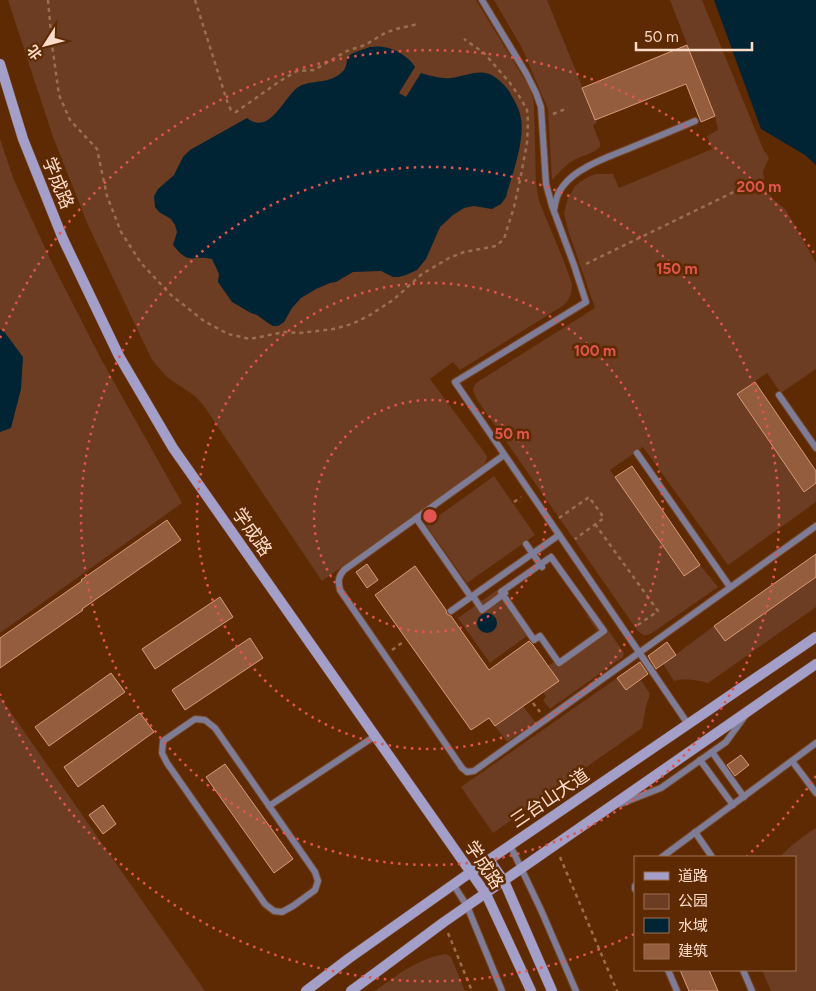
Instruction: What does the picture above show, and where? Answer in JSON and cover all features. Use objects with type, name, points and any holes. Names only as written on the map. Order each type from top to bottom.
[{"type":"main road","name":"学成路","points":[[0,64],[23,139],[60,230],[119,356],[173,448],[486,894],[531,991]]},
{"type":"main road","name":"三台山大道","points":[[306,991],[453,884],[816,637]]},
{"type":"main road","points":[[351,991],[444,922],[816,664]]},
{"type":"main road","name":"学成路","points":[[488,860],[504,881],[552,991]]},
{"type":"lane","points":[[482,0],[526,73],[541,107],[546,184],[586,302],[455,382],[688,724]]},
{"type":"lane","points":[[554,212],[559,190],[578,172],[695,121]]},
{"type":"lane","points":[[779,394],[816,448]]},
{"type":"lane","points":[[637,453],[730,587]]},
{"type":"lane","points":[[504,455],[344,570],[339,575],[338,582],[340,590],[462,768],[467,772],[474,771],[816,526]]},
{"type":"lane","points":[[416,518],[482,610],[503,595]]},
{"type":"lane","points":[[451,611],[559,535]]},
{"type":"lane","points":[[526,544],[541,564]]},
{"type":"lane","points":[[551,557],[604,632],[558,663],[540,636],[534,640],[501,592],[541,564],[551,557]]},
{"type":"lane","points":[[608,809],[661,788],[726,742],[750,710]]},
{"type":"lane","points":[[195,719],[205,720],[214,728],[269,806],[315,872],[318,881],[315,890],[282,912],[274,911],[265,904],[167,763],[162,753],[163,741],[195,719]]},
{"type":"lane","points":[[269,806],[375,736]]},
{"type":"lane","points":[[663,856],[816,743]]},
{"type":"lane","points":[[712,752],[744,796]]},
{"type":"lane","points":[[700,760],[733,805]]},
{"type":"lane","points":[[792,761],[816,793]]},
{"type":"lane","points":[[695,832],[711,856]]},
{"type":"lane","points":[[510,845],[576,991]]},
{"type":"lane","points":[[453,884],[467,906],[502,991]]},
{"type":"lane","points":[[668,971],[677,991]]},
{"type":"lane","points":[[743,971],[752,991]]},
{"type":"path","points":[[48,0],[59,95],[70,120],[96,149],[107,196],[122,232],[141,263],[171,295],[204,321],[228,334],[250,339],[284,332],[333,329],[352,324],[393,300],[422,274],[449,258],[464,252],[496,246],[504,239],[514,207],[527,143],[527,110],[510,83],[484,53],[464,39]]},
{"type":"path","points":[[195,0],[228,104],[231,110],[236,112],[297,72],[314,70],[396,28],[418,24]]},
{"type":"path","points":[[542,118],[568,108]]},
{"type":"path","points":[[575,269],[746,186]]},
{"type":"path","points":[[551,524],[589,497],[604,518],[566,545]]},
{"type":"path","points":[[595,524],[658,611],[626,634]]},
{"type":"path","points":[[555,846],[617,991]]},
{"type":"path","points":[[444,922],[472,991]]},
{"type":"green space","points":[[8,0],[476,0],[529,87],[533,98],[536,183],[539,201],[572,284],[571,294],[564,305],[460,370],[453,362],[430,379],[487,456],[484,465],[322,581],[204,406],[195,396],[167,377],[151,358],[88,225],[53,137]]},
{"type":"green space","points":[[494,0],[547,0],[597,123],[593,125],[600,147],[571,162],[552,180],[548,109],[522,48]]},
{"type":"green space","points":[[670,0],[702,0],[763,149],[769,158],[763,171],[765,188],[772,198],[786,210],[816,263],[816,369],[781,393],[767,373],[737,394],[804,492],[816,483],[816,502],[728,565],[643,447],[610,470],[683,576],[700,565],[718,587],[652,633],[645,635],[637,630],[478,401],[473,390],[476,383],[595,308],[564,213],[568,198],[575,186],[596,174],[613,174],[619,188],[712,149],[707,136],[718,130],[715,116]]},
{"type":"green space","points":[[0,139],[14,180],[51,261],[101,359],[182,503],[0,633]]},
{"type":"green space","points":[[494,476],[535,535],[467,583],[426,525]]},
{"type":"green space","points":[[816,577],[816,607],[708,683],[691,680],[674,681],[663,664],[714,626],[725,641]]},
{"type":"green space","points":[[497,590],[528,635],[490,663],[458,618]]},
{"type":"green space","points":[[595,611],[624,653],[623,657],[550,709],[543,700],[546,697],[543,692],[548,666],[598,632],[587,616]]},
{"type":"green space","points":[[617,678],[626,690],[641,680],[650,694],[642,728],[493,833],[461,787]]},
{"type":"green space","points":[[0,697],[205,991],[0,991]]},
{"type":"green space","points":[[523,706],[535,722],[507,742],[495,726]]},
{"type":"green space","points":[[816,828],[816,991],[771,991],[762,971],[796,971],[796,856],[781,856],[797,841]]},
{"type":"green space","points":[[446,954],[451,957],[465,991],[375,991],[417,963]]},
{"type":"water","points":[[714,0],[816,0],[816,165],[805,155],[761,129]]},
{"type":"water","points":[[370,47],[381,47],[397,51],[415,67],[399,93],[406,97],[421,73],[447,78],[485,73],[495,77],[504,85],[518,108],[522,128],[517,158],[506,197],[501,204],[492,209],[474,206],[464,208],[453,215],[440,227],[426,259],[417,270],[399,277],[393,277],[381,271],[353,272],[301,298],[292,308],[284,322],[278,326],[273,326],[232,302],[218,282],[219,274],[212,259],[188,258],[179,252],[173,245],[177,232],[175,225],[171,219],[159,212],[155,207],[154,196],[158,189],[174,175],[183,157],[190,150],[247,118],[255,122],[269,119],[297,88],[337,76],[345,68],[347,57]]},
{"type":"water","points":[[0,330],[3,330],[23,357],[21,389],[11,428],[0,432]]},
{"type":"water","points":[[483,613],[491,613],[497,619],[497,627],[491,633],[483,633],[477,627],[477,619]]},
{"type":"building","points":[[687,45],[715,116],[701,122],[686,84],[595,120],[582,88]]},
{"type":"building","points":[[755,382],[816,471],[816,483],[804,492],[737,394]]},
{"type":"building","points":[[632,466],[700,565],[684,576],[615,477]]},
{"type":"building","points":[[167,520],[181,540],[0,668],[0,638]]},
{"type":"building","points":[[816,554],[816,577],[725,641],[714,626]]},
{"type":"building","points":[[367,564],[378,580],[367,588],[356,572]]},
{"type":"building","points":[[415,566],[447,614],[451,616],[489,670],[529,641],[559,681],[495,726],[489,718],[471,730],[375,595]]},
{"type":"building","points":[[220,597],[233,617],[155,669],[142,649]]},
{"type":"building","points":[[250,638],[263,658],[185,710],[172,690]]},
{"type":"building","points":[[667,642],[676,655],[656,669],[648,656]]},
{"type":"building","points":[[640,662],[648,674],[626,690],[617,678]]},
{"type":"building","points":[[111,673],[125,692],[49,746],[35,727]]},
{"type":"building","points":[[140,713],[154,732],[78,787],[64,767]]},
{"type":"building","points":[[741,755],[749,765],[735,776],[727,765]]},
{"type":"building","points":[[225,764],[293,859],[274,873],[206,777]]},
{"type":"building","points":[[103,805],[116,824],[103,834],[89,815]]},
{"type":"building","points":[[680,971],[709,971],[718,991],[689,991]]}]
